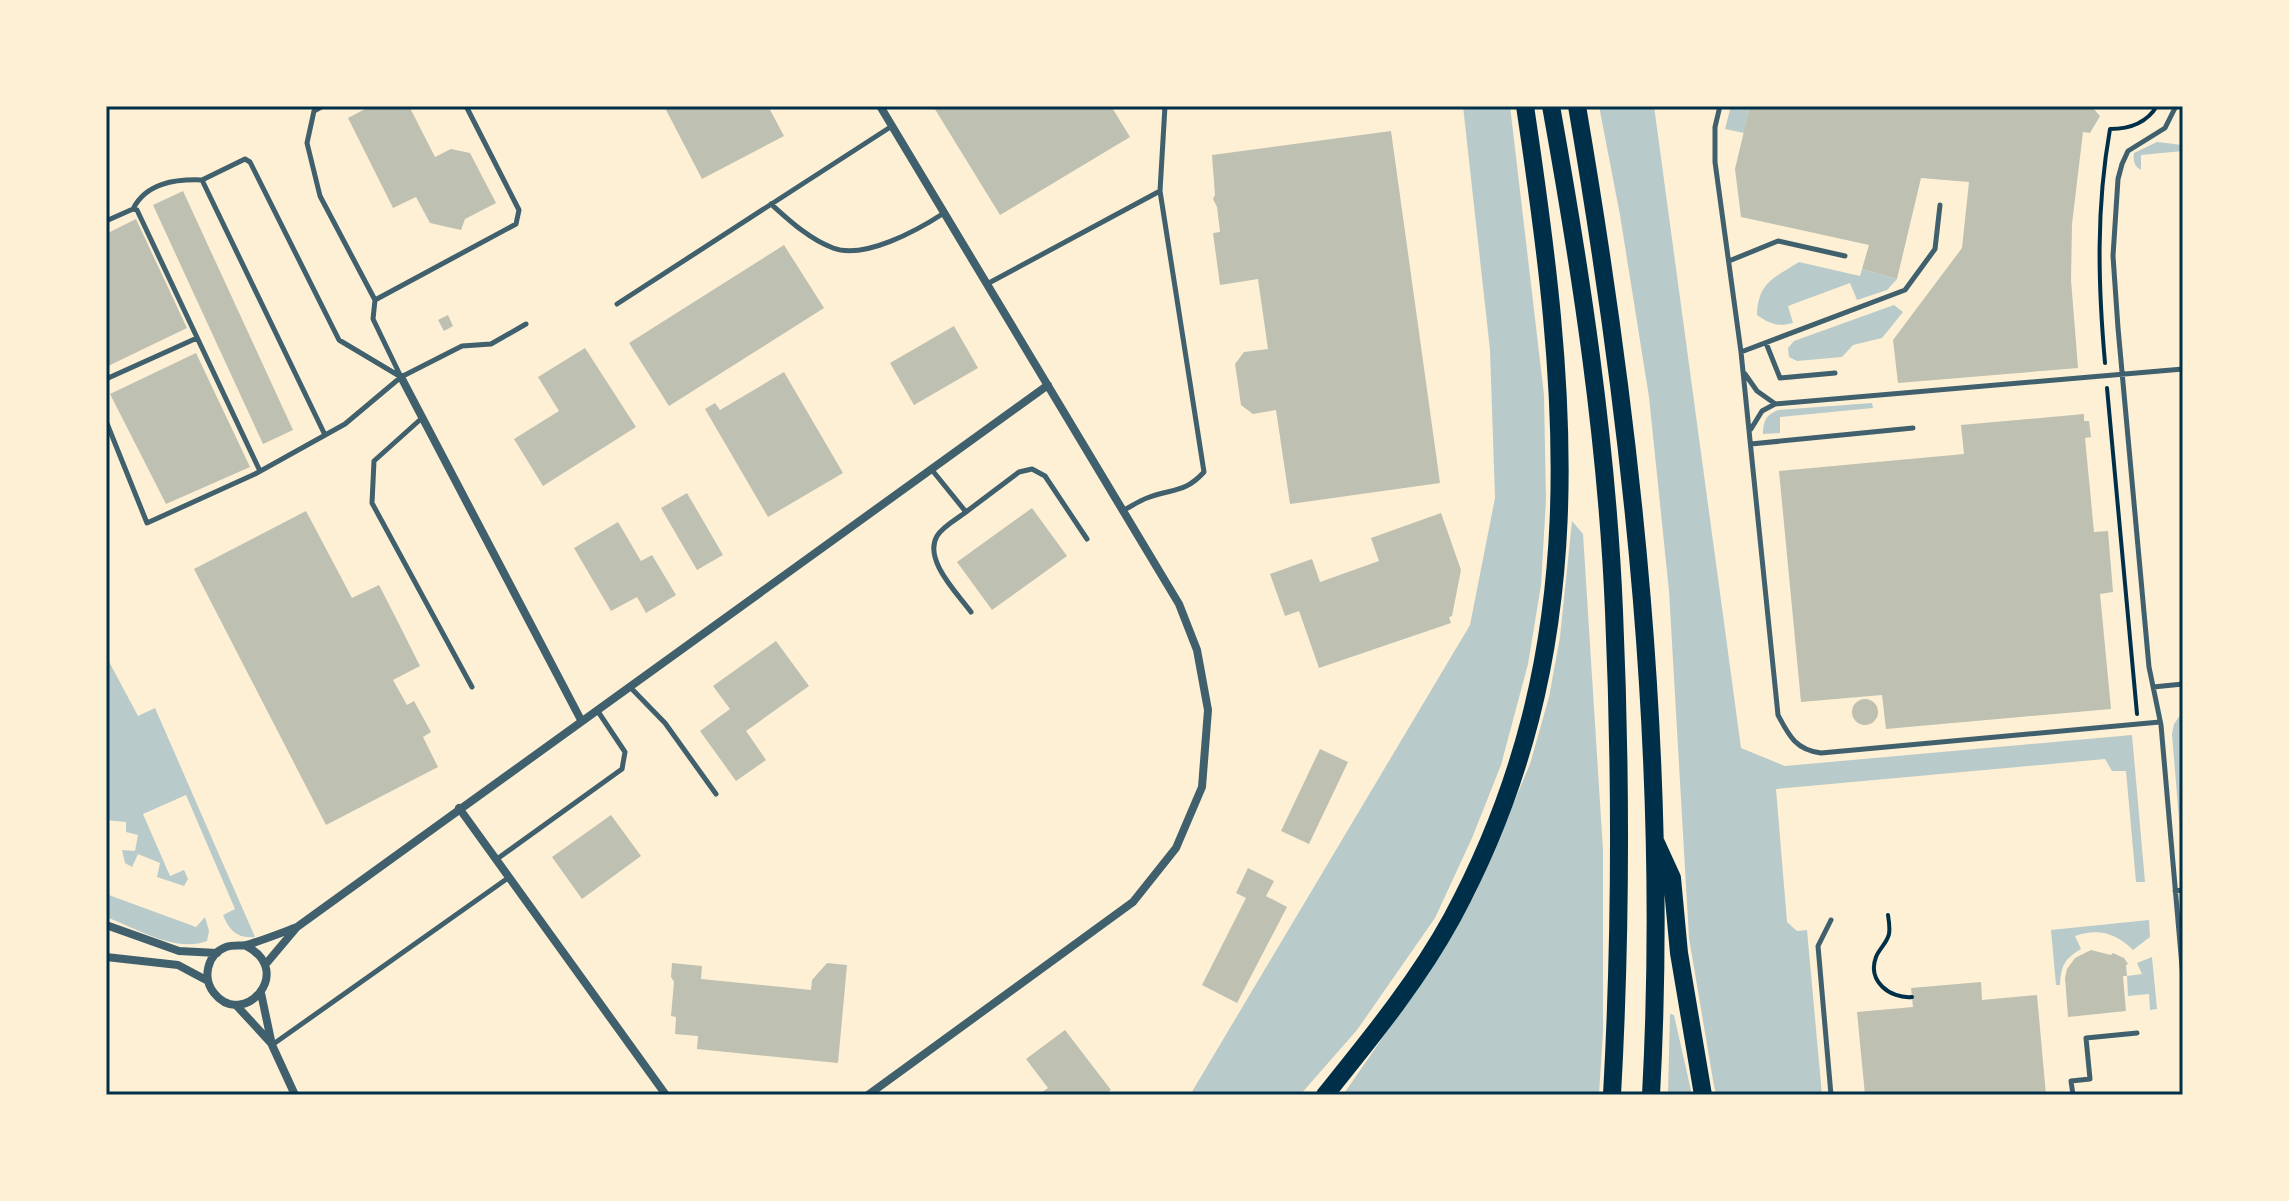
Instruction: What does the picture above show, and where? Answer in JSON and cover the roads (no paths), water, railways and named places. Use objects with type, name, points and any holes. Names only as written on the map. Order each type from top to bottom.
[{"type":"highway","points":[[1325,1095],[1391,1011],[1450,921],[1479,864],[1509,793],[1532,718],[1540,679],[1556,580],[1561,482],[1555,348],[1525,106]]},
{"type":"highway","points":[[1551,106],[1586,322],[1603,466],[1614,609],[1618,982],[1612,1095]]},
{"type":"highway","points":[[1577,106],[1612,323],[1645,634],[1654,837],[1651,1095]]},
{"type":"highway","points":[[1654,837],[1672,878],[1679,953],[1703,1095]]},
{"type":"street","points":[[868,1095],[1133,902],[1176,848],[1202,787],[1208,710],[1197,650],[1179,604],[880,106]]},
{"type":"street","points":[[401,377],[581,720]]},
{"type":"street","points":[[265,965],[297,927],[1048,385]]},
{"type":"street","points":[[459,808],[666,1095]]},
{"type":"street","points":[[106,925],[179,951],[217,953]]},
{"type":"street","points":[[272,1045],[236,1005],[219,998],[208,981],[207,971],[217,953],[226,947],[246,946],[297,927]]},
{"type":"street","points":[[246,946],[255,950],[265,965],[267,975],[261,993],[272,1045],[295,1095]]},
{"type":"street","points":[[106,958],[178,965],[208,981]]},
{"type":"street","points":[[236,1005],[261,993]]},
{"type":"lane","points":[[323,106],[314,111],[307,143],[320,196],[375,300],[373,319],[401,377]]},
{"type":"lane","points":[[375,300],[516,224],[519,210],[466,106]]},
{"type":"lane","points":[[1124,510],[1148,497],[1182,490],[1204,472],[1160,191],[1165,106]]},
{"type":"lane","points":[[1720,106],[1715,127],[1715,162],[1750,430],[1778,715],[1790,739],[1805,751],[1821,753],[2160,722]]},
{"type":"lane","points":[[2176,106],[2165,128],[2128,151],[2122,164],[2118,179],[2113,256],[2183,978]]},
{"type":"lane","points":[[617,304],[892,126]]},
{"type":"lane","points":[[106,221],[133,209],[140,194],[177,179],[202,180],[245,159],[250,162],[339,340],[401,377]]},
{"type":"lane","points":[[202,180],[325,435]]},
{"type":"lane","points":[[987,284],[1160,191]]},
{"type":"lane","points":[[771,204],[794,225],[836,249],[864,249],[911,234],[944,213]]},
{"type":"lane","points":[[1741,352],[1905,290],[1935,249],[1940,205]]},
{"type":"lane","points":[[133,209],[137,210],[260,471]]},
{"type":"lane","points":[[1729,261],[1778,241],[1845,256]]},
{"type":"lane","points":[[106,421],[147,523],[260,471],[345,424],[401,377],[462,346],[491,344],[526,324]]},
{"type":"lane","points":[[106,379],[197,338]]},
{"type":"lane","points":[[1766,343],[1780,378],[1835,373]]},
{"type":"lane","points":[[1750,430],[1762,411],[1775,404],[2183,369]]},
{"type":"lane","points":[[1743,372],[1757,391],[1775,404]]},
{"type":"lane","points":[[422,418],[374,461],[372,503],[472,687]]},
{"type":"lane","points":[[1751,444],[1913,428]]},
{"type":"lane","points":[[931,469],[966,512]]},
{"type":"lane","points":[[971,612],[936,563],[933,545],[938,533],[1019,472],[1032,469],[1045,476],[1087,539]]},
{"type":"lane","points":[[2153,687],[2183,684]]},
{"type":"lane","points":[[629,686],[665,723],[716,794]]},
{"type":"lane","points":[[496,860],[622,769],[625,752],[596,709]]},
{"type":"lane","points":[[272,1045],[508,878]]},
{"type":"lane","points":[[2175,891],[2183,890]]},
{"type":"lane","points":[[1831,920],[1818,946],[1831,1095]]},
{"type":"lane","points":[[2073,1095],[2071,1081],[2090,1079],[2086,1038],[2137,1033]]}]
